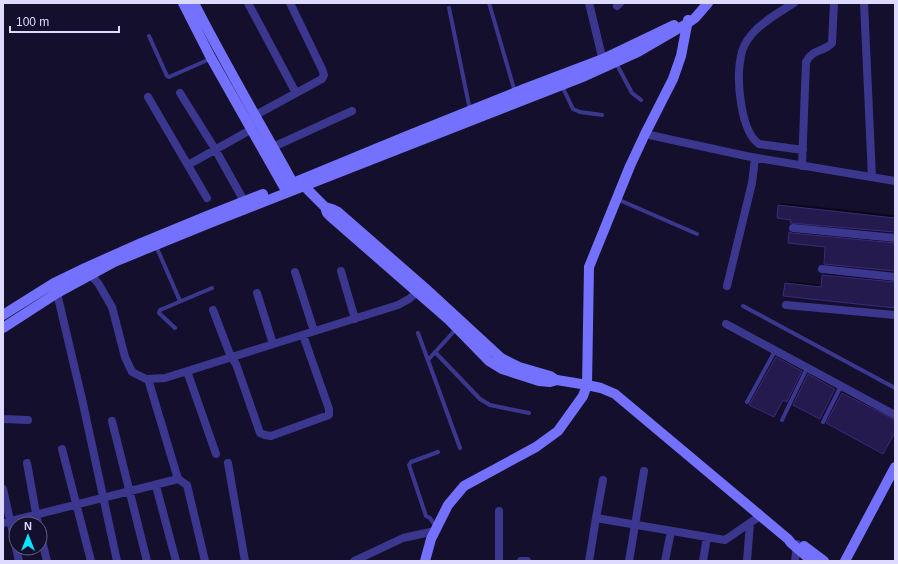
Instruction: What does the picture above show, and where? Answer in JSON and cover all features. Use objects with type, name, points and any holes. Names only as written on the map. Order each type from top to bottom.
[{"type":"street","points":[[183,3],[211,58],[250,118],[274,147],[295,184]]},
{"type":"street","points":[[194,3],[250,118],[252,129],[295,184],[325,207],[338,212],[421,289],[500,358],[519,367],[550,376],[557,380],[601,388],[615,394],[788,539],[824,561]]},
{"type":"street","points":[[248,3],[296,93]]},
{"type":"street","points":[[250,118],[322,79],[324,75],[290,3]]},
{"type":"street","points":[[589,3],[604,63]]},
{"type":"street","points":[[154,242],[212,222],[409,134],[471,116],[604,63],[616,62],[638,52],[688,20],[700,3]]},
{"type":"street","points":[[517,97],[562,85],[668,28],[695,18],[708,3]]},
{"type":"street","points":[[794,3],[761,26],[752,34],[746,43],[741,55],[739,71],[740,90],[742,108],[753,140],[759,144],[803,150]]},
{"type":"street","points":[[802,166],[806,62],[809,55],[828,47],[832,43],[834,3]]},
{"type":"street","points":[[864,3],[872,178]]},
{"type":"street","points":[[425,561],[431,539],[448,505],[464,486],[536,447],[558,431],[583,396],[587,385],[589,267],[645,134],[673,79],[681,56],[688,20]]},
{"type":"street","points":[[180,94],[215,149],[244,202]]},
{"type":"street","points":[[148,97],[207,198]]},
{"type":"street","points":[[274,147],[352,111]]},
{"type":"street","points":[[188,165],[252,129]]},
{"type":"street","points":[[645,134],[754,158],[895,181]]},
{"type":"street","points":[[727,286],[752,183],[754,158]]},
{"type":"street","points":[[3,315],[54,283],[87,271],[244,202],[295,184]]},
{"type":"street","points":[[793,228],[895,238]]},
{"type":"street","points":[[822,269],[895,277]]},
{"type":"street","points":[[87,271],[102,289],[112,307],[125,357],[132,372],[146,379],[165,378],[398,305],[409,299],[421,289]]},
{"type":"street","points":[[3,328],[87,271]]},
{"type":"street","points":[[341,271],[355,319]]},
{"type":"street","points":[[295,272],[314,331]]},
{"type":"street","points":[[54,283],[82,399],[117,561]]},
{"type":"street","points":[[421,289],[490,361],[502,369],[539,381],[550,382],[557,380]]},
{"type":"street","points":[[257,293],[273,344]]},
{"type":"street","points":[[786,305],[895,315]]},
{"type":"street","points":[[213,310],[231,357],[236,364],[260,432],[265,435],[271,436],[329,415],[329,409],[303,335]]},
{"type":"street","points":[[726,324],[895,415]]},
{"type":"street","points":[[187,371],[216,454]]},
{"type":"street","points":[[148,379],[178,479],[187,485],[205,561]]},
{"type":"street","points":[[3,419],[28,420]]},
{"type":"street","points":[[112,421],[147,561]]},
{"type":"street","points":[[62,449],[91,561]]},
{"type":"street","points":[[27,463],[36,515]]},
{"type":"street","points":[[228,463],[245,561]]},
{"type":"street","points":[[845,561],[895,467]]},
{"type":"street","points":[[629,561],[634,524],[644,472]]},
{"type":"street","points":[[3,489],[7,522],[156,486],[178,479]]},
{"type":"street","points":[[589,561],[603,480]]},
{"type":"street","points":[[156,486],[176,561]]},
{"type":"street","points":[[499,511],[499,561]]},
{"type":"street","points":[[596,518],[725,540],[760,516]]},
{"type":"street","points":[[747,561],[750,523]]},
{"type":"street","points":[[354,561],[403,538],[436,529]]},
{"type":"street","points":[[665,561],[670,531]]},
{"type":"street","points":[[703,561],[707,537]]},
{"type":"street","points":[[795,561],[797,545]]},
{"type":"street","points":[[797,545],[812,561]]},
{"type":"street","points":[[521,561],[527,561]]},
{"type":"lane","points":[[489,3],[517,97]]},
{"type":"lane","points":[[449,8],[471,116]]},
{"type":"lane","points":[[149,36],[167,76],[169,77],[211,58]]},
{"type":"lane","points":[[616,62],[632,93],[641,100]]},
{"type":"lane","points":[[562,85],[573,109],[580,112],[602,115]]},
{"type":"lane","points":[[617,199],[697,234]]},
{"type":"lane","points":[[154,242],[180,301]]},
{"type":"lane","points":[[175,328],[159,312],[161,309],[212,288]]},
{"type":"lane","points":[[743,306],[895,388]]},
{"type":"lane","points":[[428,360],[457,328]]},
{"type":"lane","points":[[418,333],[460,448]]},
{"type":"lane","points":[[747,402],[775,350]]},
{"type":"lane","points":[[435,352],[480,399],[490,405],[528,413]]},
{"type":"lane","points":[[782,420],[807,368]]},
{"type":"lane","points":[[823,422],[841,386]]},
{"type":"lane","points":[[436,529],[430,518],[426,516],[409,465],[411,462],[438,452]]},
{"type":"building","points":[[778,205],[895,218],[895,232],[790,223],[791,220],[777,218]]},
{"type":"building","points":[[789,232],[895,243],[895,271],[824,264],[825,247],[788,243]]},
{"type":"building","points":[[822,275],[895,282],[895,308],[783,296],[785,283],[821,287]]},
{"type":"building","points":[[776,357],[802,371],[787,402],[783,400],[774,417],[749,405]]},
{"type":"building","points":[[808,374],[835,389],[820,419],[793,405]]},
{"type":"building","points":[[842,393],[895,420],[895,432],[883,454],[826,423]]}]
